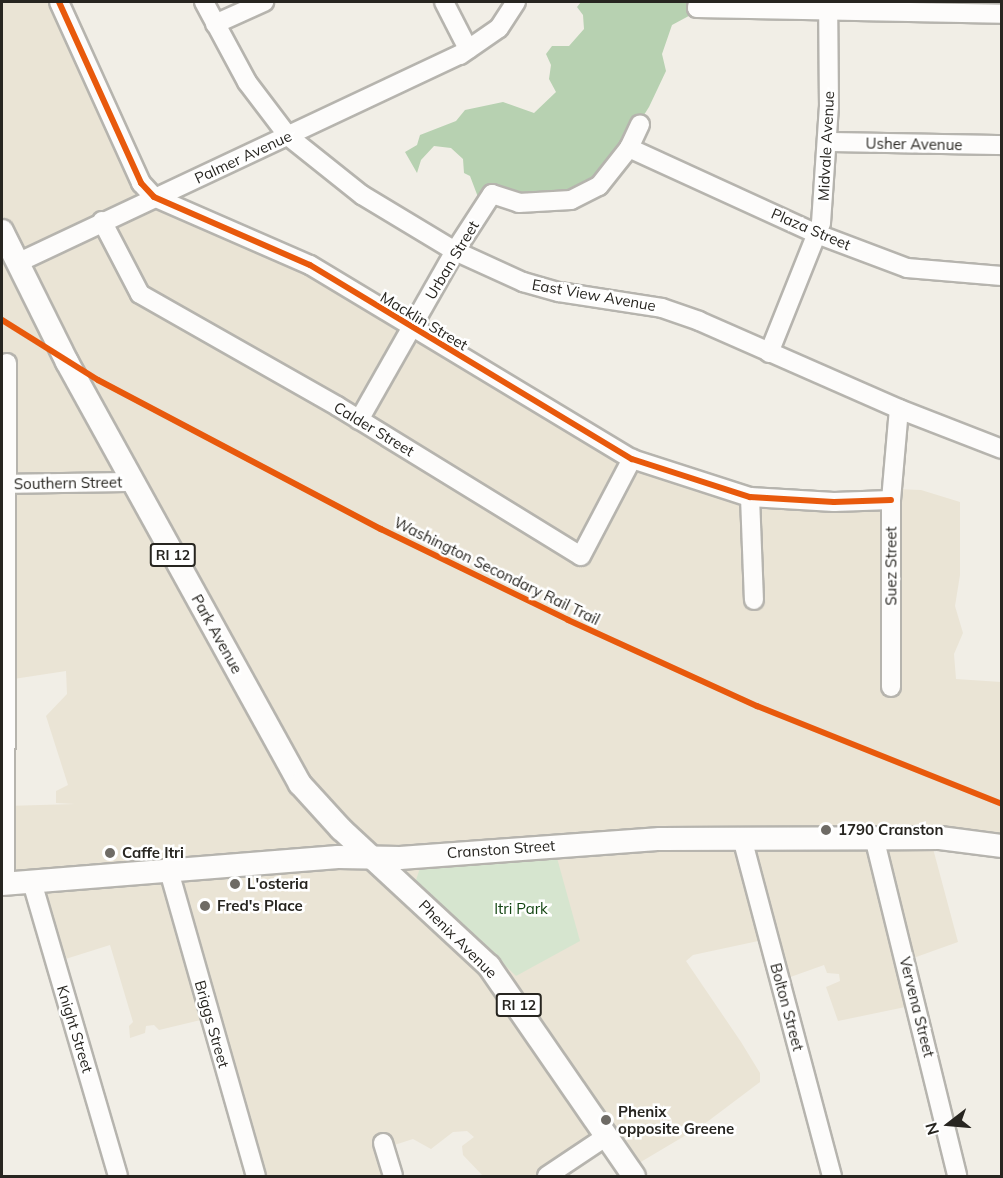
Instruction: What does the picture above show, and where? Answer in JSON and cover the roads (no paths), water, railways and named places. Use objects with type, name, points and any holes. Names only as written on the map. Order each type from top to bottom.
[{"type":"main road","name":"Park Avenue","points":[[2,231],[134,482],[300,784],[333,822],[374,858]]},
{"type":"main road","name":"Cranston Street","points":[[3,884],[542,845],[742,838],[874,837],[952,839],[1002,846]]},
{"type":"main road","name":"Phenix Avenue","points":[[374,858],[489,966],[634,1176]]},
{"type":"street","points":[[59,2],[141,183],[154,197]]},
{"type":"street","name":"East View Avenue","points":[[204,2],[247,82],[288,136],[362,195],[455,251],[523,282],[559,292],[662,308],[898,409],[1002,450]]},
{"type":"street","points":[[215,24],[264,2]]},
{"type":"street","points":[[444,2],[468,49]]},
{"type":"street","name":"Palmer Avenue","points":[[17,263],[468,49],[499,28],[516,2]]},
{"type":"street","points":[[697,5],[828,6],[1002,14]]},
{"type":"street","name":"Midvale Avenue","points":[[769,353],[817,234],[827,142],[828,6]]},
{"type":"street","points":[[629,148],[640,124]]},
{"type":"street","name":"Usher Avenue","points":[[827,142],[1002,145]]},
{"type":"street","name":"Urban Street","points":[[359,420],[455,251],[492,194],[519,203],[571,200],[599,186],[629,148]]},
{"type":"street","name":"Plaza Street","points":[[629,148],[817,234],[907,268],[1002,276]]},
{"type":"street","name":"Macklin Street","points":[[154,197],[310,264],[412,328],[632,459],[750,497],[834,502],[891,500]]},
{"type":"street","name":"Calder Street","points":[[102,221],[140,294],[359,420],[581,556],[632,459]]},
{"type":"street","points":[[3,884],[4,484],[7,363]]},
{"type":"street","name":"Suez Street","points":[[891,687],[891,500],[898,409]]},
{"type":"street","name":"Southern Street","points":[[4,484],[134,482]]},
{"type":"street","points":[[750,497],[754,600]]},
{"type":"street","name":"Vervena Street","points":[[874,837],[957,1176]]},
{"type":"street","name":"Bolton Street","points":[[742,838],[832,1176]]},
{"type":"street","name":"Briggs Street","points":[[169,871],[256,1176]]},
{"type":"street","name":"Knight Street","points":[[32,882],[118,1176]]},
{"type":"street","points":[[547,1176],[607,1136]]},
{"type":"street","points":[[383,1143],[393,1176]]},
{"type":"place","name":"1790 Cranston","points":[[826,830]]},
{"type":"place","name":"Caffe Itri","points":[[110,853]]},
{"type":"place","name":"L'osteria","points":[[235,884]]},
{"type":"place","name":"Fred's Place","points":[[205,906]]},
{"type":"place","name":"Phenix opposite Greene","points":[[606,1120]]},
{"type":"park label","name":"Itri Park","points":[[521,909]]}]
